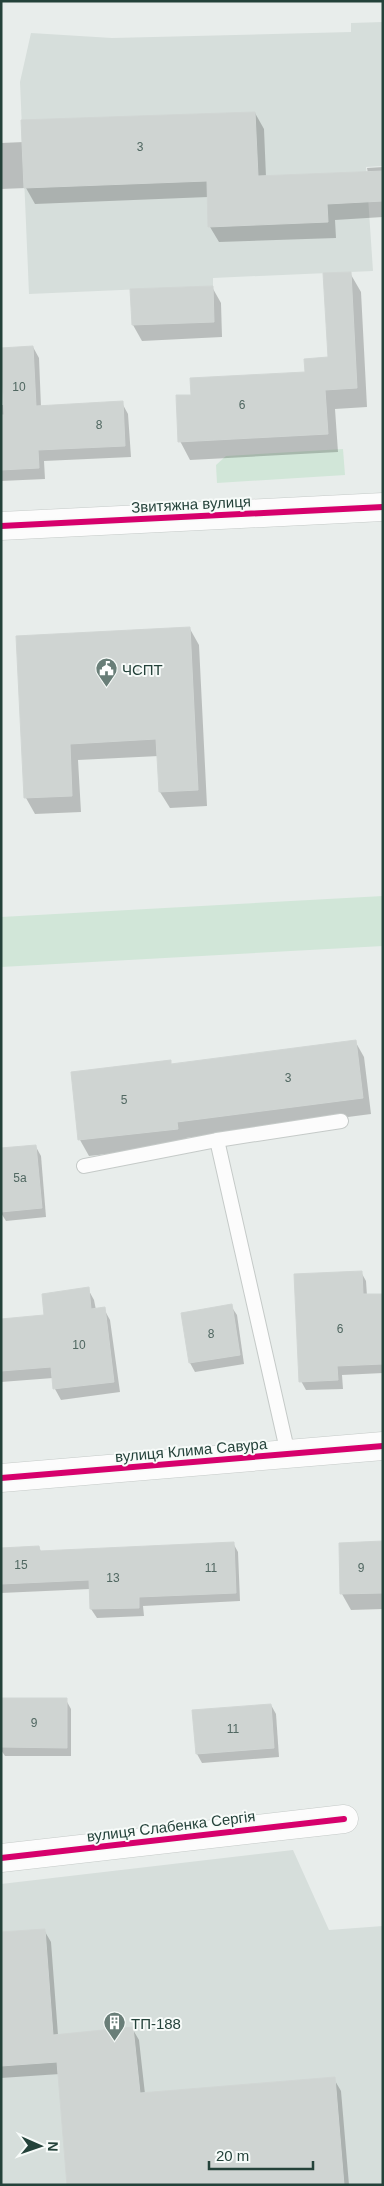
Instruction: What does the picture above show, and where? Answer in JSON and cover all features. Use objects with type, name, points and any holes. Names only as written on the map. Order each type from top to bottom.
[{"type":"street","name":"Звитяжна вулиця","points":[[1,526],[383,507]]},
{"type":"street","name":"вулиця Клима Савура","points":[[1,1478],[383,1446]]},
{"type":"street","name":"вулиця Слабенка Сергія","points":[[1,1858],[344,1819]]},
{"type":"lane","points":[[84,1166],[217,1140],[341,1121]]},
{"type":"lane","points":[[217,1140],[288,1454]]},
{"type":"shaded area","points":[[383,22],[383,166],[366,167],[373,271],[213,278],[213,286],[29,294],[20,82],[31,33],[112,38],[351,32],[351,23]]},
{"type":"shaded area","points":[[293,1850],[329,1930],[383,1926],[383,2185],[1,2185],[1,1884]]},
{"type":"green space","points":[[343,449],[345,475],[217,483],[216,465],[226,456]]},
{"type":"green space","points":[[383,896],[383,946],[1,967],[1,917]]},
{"type":"building","points":[[255,112],[258,176],[383,171],[383,201],[327,204],[328,222],[208,227],[207,181],[24,188],[21,120]]},
{"type":"building","points":[[351,272],[357,388],[325,390],[328,434],[178,442],[176,395],[191,395],[190,378],[305,372],[304,359],[328,357],[323,273]]},
{"type":"building","points":[[213,286],[214,322],[132,325],[130,289]]},
{"type":"building","points":[[33,346],[36,406],[123,401],[125,446],[38,450],[39,468],[1,470],[1,415],[4,415],[1,348]]},
{"type":"building","name":"ЧСПТ","points":[[190,627],[198,790],[159,792],[156,739],[70,744],[72,796],[24,798],[16,636]]},
{"type":"building","points":[[356,1040],[363,1098],[177,1122],[178,1129],[78,1140],[71,1072],[171,1060],[171,1064]]},
{"type":"building","points":[[36,1145],[42,1208],[1,1212],[1,1148]]},
{"type":"building","points":[[362,1271],[363,1294],[383,1294],[383,1364],[337,1366],[338,1380],[299,1382],[294,1274]]},
{"type":"building","points":[[89,1287],[91,1309],[105,1307],[114,1382],[53,1389],[51,1367],[1,1371],[1,1319],[44,1315],[42,1294]]},
{"type":"building","points":[[232,1304],[240,1355],[189,1363],[181,1313]]},
{"type":"building","points":[[383,1541],[383,1593],[340,1594],[339,1543]]},
{"type":"building","points":[[234,1542],[236,1593],[139,1597],[139,1608],[90,1609],[89,1580],[1,1584],[1,1548],[39,1546],[40,1551]]},
{"type":"building","points":[[1,1698],[67,1698],[67,1748],[1,1747]]},
{"type":"building","points":[[271,1704],[274,1748],[196,1754],[192,1710]]},
{"type":"building","points":[[45,1929],[53,2035],[133,2027],[140,2093],[335,2077],[344,2185],[67,2185],[57,2062],[1,2066],[1,1932]]},
{"type":"cycle path","points":[[1,526],[383,507]]},
{"type":"cycle path","points":[[1,1478],[383,1446]]},
{"type":"cycle path","points":[[1,1858],[344,1819]]},
{"type":"place","name":"ЧСПТ","points":[[106,688]]},
{"type":"place","name":"ТП-188","points":[[115,2042]]}]
